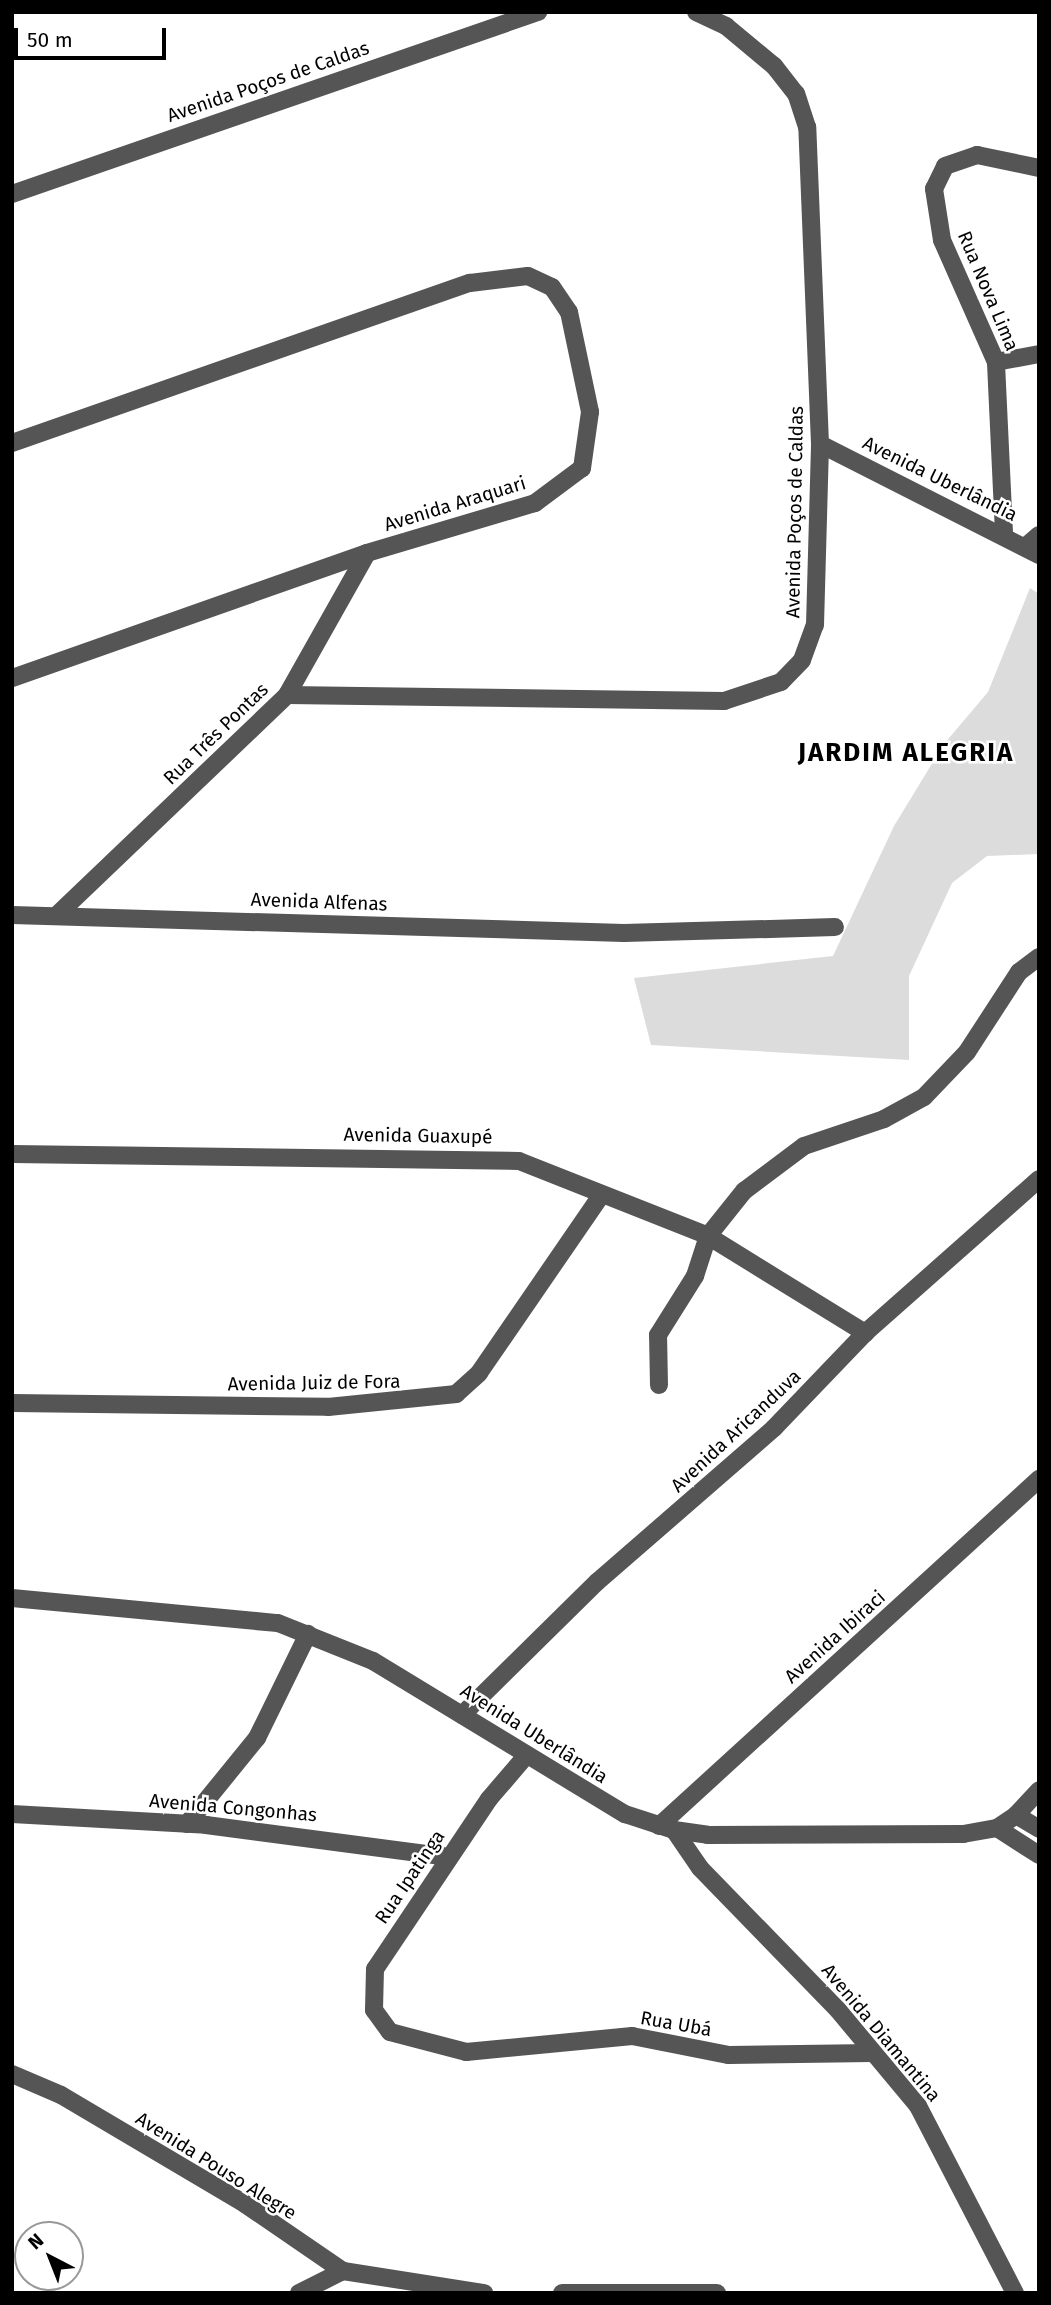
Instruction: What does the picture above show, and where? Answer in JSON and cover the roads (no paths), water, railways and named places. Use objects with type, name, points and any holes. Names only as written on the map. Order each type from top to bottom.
[{"type":"street","name":"Avenida Poços de Caldas","points":[[12,194],[538,12]]},
{"type":"street","name":"Avenida Poços de Caldas","points":[[287,695],[724,701],[753,696],[781,682],[802,660],[815,625],[820,444],[807,127],[796,94],[774,66],[726,26],[696,12]]},
{"type":"street","name":"Rua Nova Lima","points":[[1004,533],[996,362],[942,240],[937,176],[957,159],[977,155],[1039,168]]},
{"type":"street","name":"Avenida Araquari","points":[[12,443],[470,284],[528,276],[552,287],[569,312],[590,412],[582,468],[535,503],[367,553],[12,678]]},
{"type":"street","points":[[996,362],[1039,354]]},
{"type":"street","name":"Avenida Uberlândia","points":[[820,444],[1034,546]]},
{"type":"street","name":"Rua Três Pontas","points":[[57,915],[287,695],[367,553]]},
{"type":"street","name":"Avenida Alfenas","points":[[12,915],[624,933],[835,927]]},
{"type":"street","points":[[659,1385],[659,1335],[695,1276],[708,1236],[781,1158],[884,1119],[944,1079],[1003,992],[1039,957]]},
{"type":"street","name":"Avenida Guaxupé","points":[[12,1154],[486,1156],[559,1175],[600,1197],[708,1236],[865,1333]]},
{"type":"street","name":"Avenida Aricanduva","points":[[462,1715],[597,1582],[774,1428],[865,1333],[1039,1179]]},
{"type":"street","name":"Avenida Juiz de Fora","points":[[12,1403],[328,1407],[456,1394],[479,1373],[600,1197]]},
{"type":"street","name":"Avenida Ibiraci","points":[[666,1828],[1039,1479]]},
{"type":"street","name":"Avenida Uberlândia","points":[[12,1598],[251,1616],[309,1634],[373,1661],[525,1757],[625,1814],[666,1828],[896,1835],[997,1828]]},
{"type":"street","points":[[187,1824],[257,1738],[309,1634]]},
{"type":"street","name":"Rua Ipatinga","points":[[390,2032],[374,2010],[376,1969],[449,1857],[525,1757]]},
{"type":"street","points":[[1039,1790],[1016,1815],[997,1828],[1039,1855]]},
{"type":"street","name":"Avenida Congonhas","points":[[12,1814],[187,1824],[449,1857]]},
{"type":"street","points":[[1016,1815],[1039,1829]]},
{"type":"street","name":"Avenida Diamantina","points":[[666,1828],[699,1868],[873,2053],[940,2141],[1015,2293]]},
{"type":"street","name":"Rua Ubá","points":[[390,2032],[466,2052],[632,2035],[729,2056],[873,2053]]},
{"type":"street","name":"Avenida Pouso Alegre","points":[[12,2074],[61,2095],[245,2204],[343,2271],[484,2293]]},
{"type":"street","points":[[299,2293],[343,2271]]},
{"type":"street","points":[[562,2293],[717,2293]]},
{"type":"district","name":"JARDIM ALEGRIA","points":[[906,753]]}]
